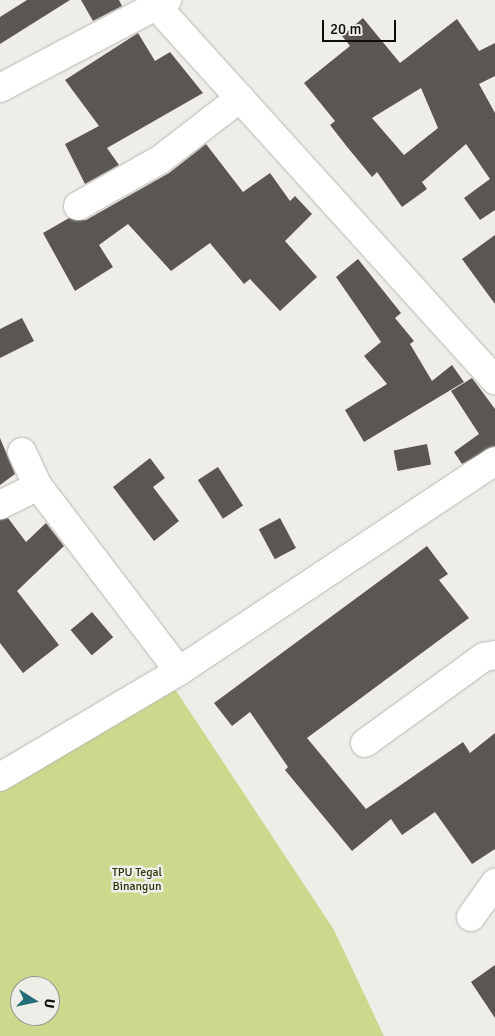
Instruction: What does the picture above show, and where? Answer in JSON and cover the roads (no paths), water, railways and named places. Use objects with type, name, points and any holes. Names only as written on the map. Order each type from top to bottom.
[{"type":"street","points":[[0,88],[159,2],[240,98],[495,380]]},
{"type":"street","points":[[78,206],[161,159],[240,98]]},
{"type":"street","points":[[22,452],[38,486],[179,671]]},
{"type":"street","points":[[0,777],[179,671],[495,461]]},
{"type":"street","points":[[0,505],[38,486]]},
{"type":"street","points":[[364,743],[484,657],[495,656]]},
{"type":"street","points":[[471,917],[495,883]]},
{"type":"park label","name":"TPU Tegal Binangun","points":[[137,880]]}]
